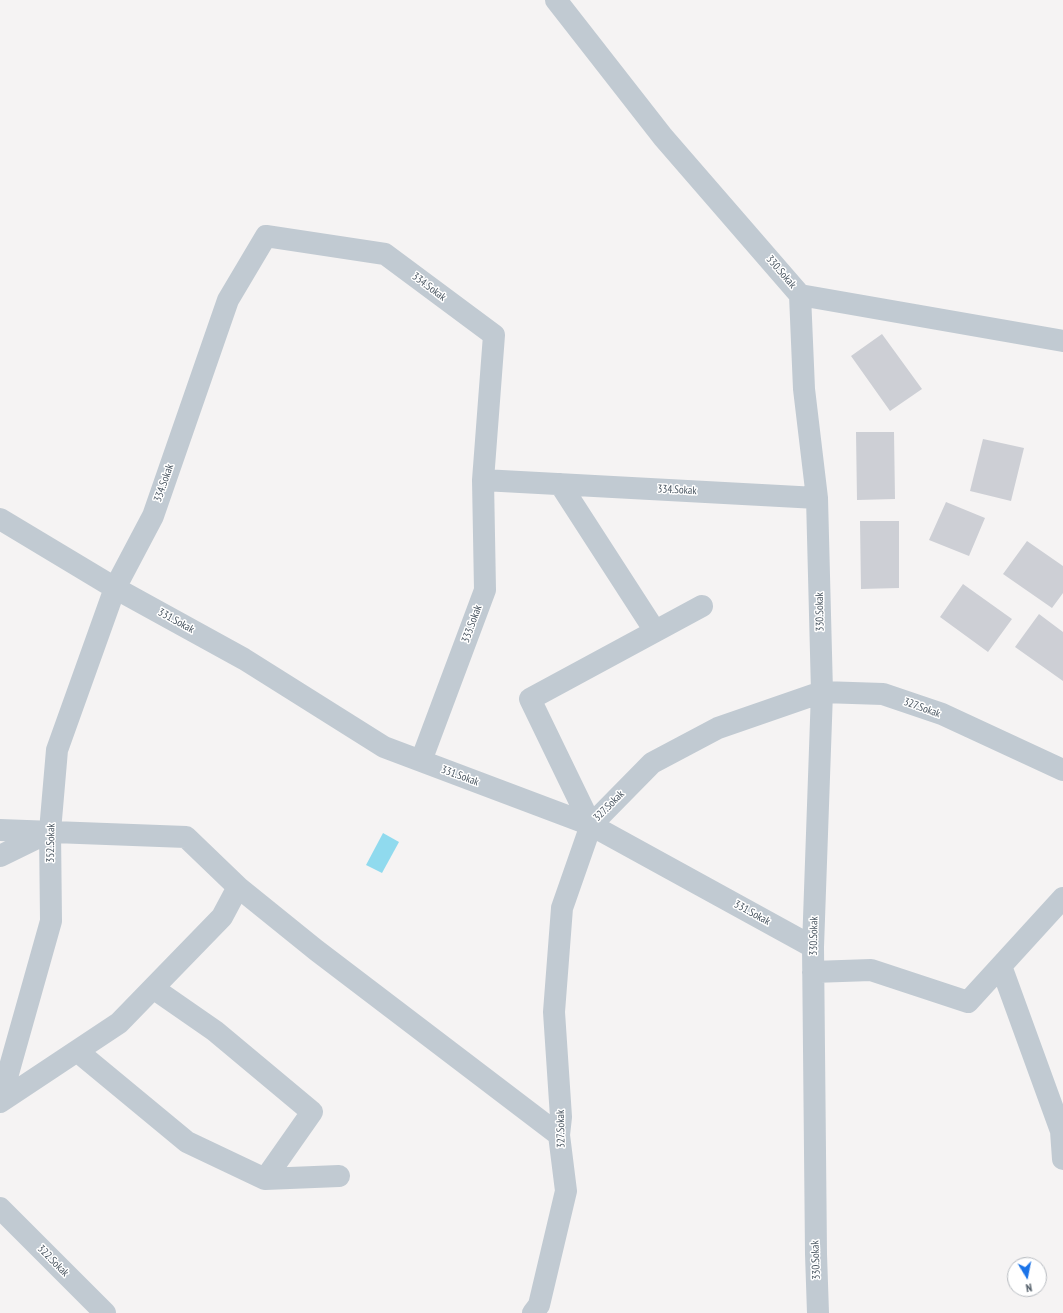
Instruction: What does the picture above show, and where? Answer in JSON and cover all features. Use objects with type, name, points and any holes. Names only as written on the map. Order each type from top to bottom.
[{"type":"street","name":"330.Sokak","points":[[556,0],[663,137],[800,295],[804,390],[817,498],[822,692],[813,946],[818,1313]]},
{"type":"street","name":"334.Sokak","points":[[115,588],[153,516],[228,300],[266,236],[385,254],[494,335],[483,480],[817,498]]},
{"type":"street","points":[[800,295],[1063,341]]},
{"type":"street","name":"333.Sokak","points":[[421,761],[485,590],[483,480]]},
{"type":"street","points":[[560,484],[655,631]]},
{"type":"street","name":"331.Sokak","points":[[0,519],[115,588],[244,659],[384,747],[591,825],[813,946]]},
{"type":"street","name":"352.Sokak","points":[[0,1102],[51,921],[50,831],[57,750],[115,588]]},
{"type":"street","points":[[591,825],[530,699],[702,606]]},
{"type":"street","name":"327.Sokak","points":[[533,1313],[540,1305],[566,1191],[559,1135],[561,1116],[554,1012],[562,908],[591,825],[652,763],[718,728],[822,692],[883,694],[942,714],[1063,770]]},
{"type":"street","points":[[0,830],[186,837],[238,887],[316,950],[559,1135]]},
{"type":"street","points":[[0,856],[50,831]]},
{"type":"street","points":[[0,1102],[119,1023],[222,917],[238,887]]},
{"type":"street","points":[[814,972],[871,970],[968,1002],[1063,898]]},
{"type":"street","points":[[1001,966],[1061,1131],[1063,1159]]},
{"type":"street","points":[[153,988],[215,1031],[312,1112],[265,1179]]},
{"type":"street","points":[[77,1051],[187,1142],[265,1179],[339,1176]]},
{"type":"street","name":"322.Sokak","points":[[0,1208],[105,1313]]},
{"type":"water","points":[[383,833],[399,842],[382,873],[366,865]]},
{"type":"building","points":[[882,334],[922,389],[890,411],[851,356]]},
{"type":"building","points":[[856,432],[894,432],[895,499],[857,500]]},
{"type":"building","points":[[983,439],[1024,448],[1011,501],[970,491]]},
{"type":"building","points":[[946,502],[985,518],[969,556],[929,540]]},
{"type":"building","points":[[860,521],[899,521],[899,588],[861,589]]},
{"type":"building","points":[[1027,541],[1063,566],[1063,593],[1052,608],[1003,574]]},
{"type":"building","points":[[963,584],[1012,619],[988,652],[940,617]]},
{"type":"building","points":[[1039,614],[1063,632],[1063,681],[1015,647]]}]
